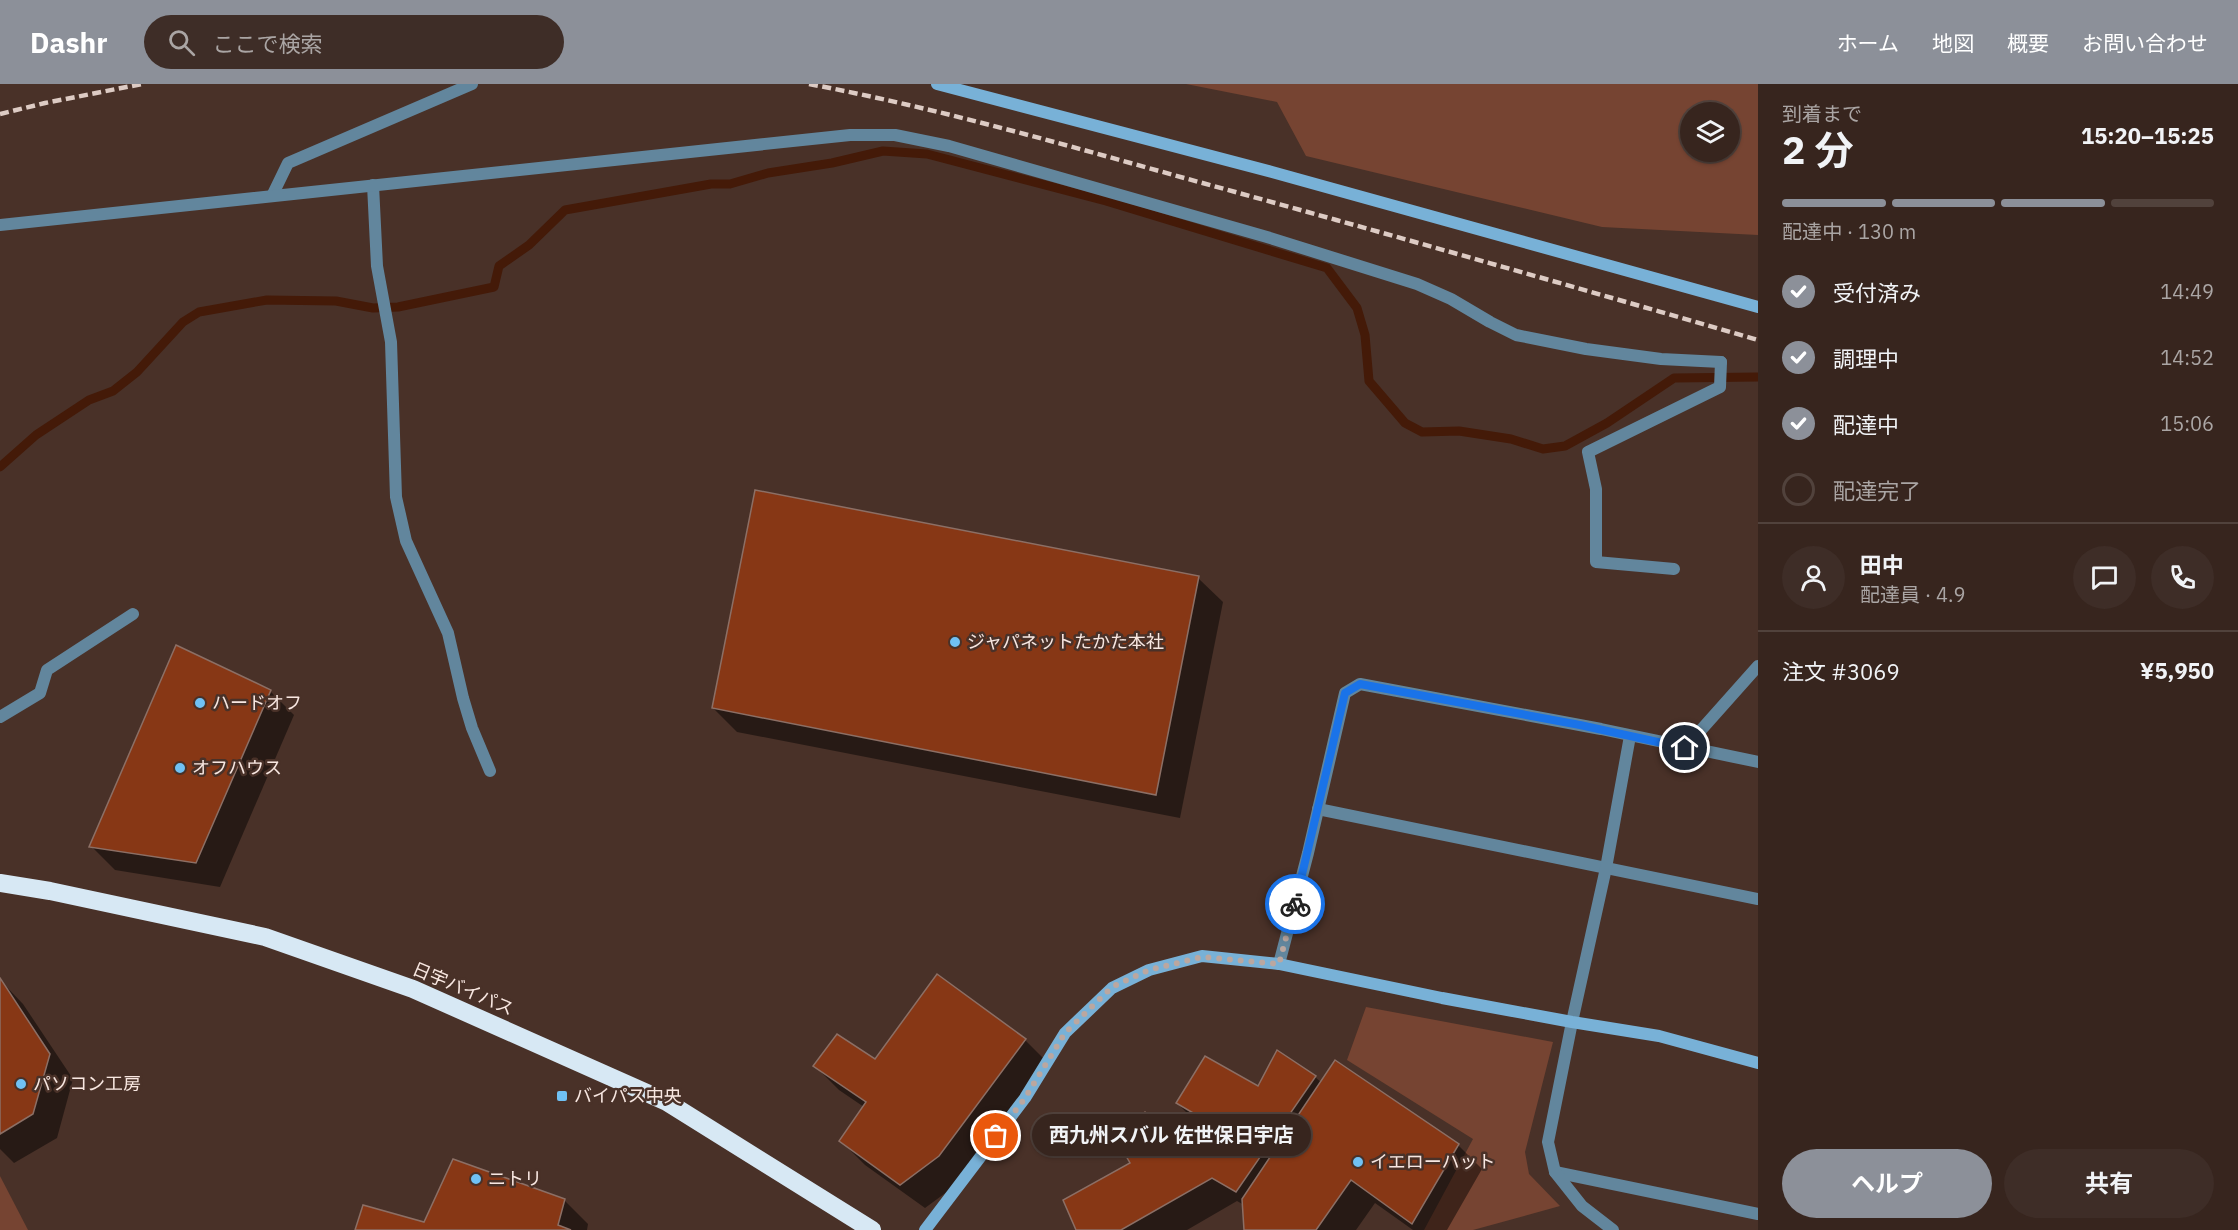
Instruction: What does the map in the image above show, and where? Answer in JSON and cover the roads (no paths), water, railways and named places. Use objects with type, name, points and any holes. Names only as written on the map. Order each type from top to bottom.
[{"type":"highway","name":"日宇バイパス","points":[[0,883],[50,891],[265,937],[413,990],[667,1102],[872,1230]]},
{"type":"street","points":[[272,196],[288,163],[472,84]]},
{"type":"street","points":[[937,84],[1272,172],[1758,307]]},
{"type":"street","points":[[0,225],[849,135],[896,135],[949,146],[1103,189],[1132,200],[1267,237],[1407,280],[1451,298],[1516,335],[1586,349],[1661,359],[1721,362],[1720,387],[1588,452],[1596,489],[1596,562],[1674,569]]},
{"type":"street","points":[[373,185],[377,267],[390,342],[396,497],[406,541],[448,633],[472,728],[490,771]]},
{"type":"street","points":[[0,717],[40,693],[47,670],[133,614]]},
{"type":"street","points":[[1685,748],[1758,666]]},
{"type":"street","points":[[1279,964],[1345,693],[1360,684],[1474,704],[1758,762]]},
{"type":"street","points":[[1613,1230],[1582,1206],[1555,1172],[1548,1142],[1630,736]]},
{"type":"street","points":[[1318,809],[1758,899]]},
{"type":"street","points":[[925,1230],[1025,1098],[1065,1033],[1112,987],[1149,970],[1202,957],[1279,964],[1572,1023],[1659,1036],[1758,1063]]},
{"type":"street","points":[[1555,1172],[1758,1214]]},
{"type":"waterway","points":[[0,467],[36,435],[89,400],[113,391],[137,372],[183,322],[199,312],[267,300],[336,301],[373,308],[398,307],[494,287],[499,266],[529,245],[565,210],[711,184],[730,184],[768,173],[832,163],[883,151],[927,154],[1106,201],[1327,268],[1357,308],[1365,335],[1369,381],[1405,423],[1422,432],[1459,431],[1511,439],[1543,449],[1565,446],[1607,423],[1674,378],[1758,377]]},
{"type":"railway","points":[[0,114],[142,84]]},
{"type":"railway","points":[[809,84],[952,115],[1046,140],[1402,238],[1758,340]]},
{"type":"place","name":"ジャパネットたかた本社","points":[[955,642]]},
{"type":"place","name":"ハードオフ","points":[[200,703]]},
{"type":"place","name":"オフハウス","points":[[180,768]]},
{"type":"place","name":"パソコン工房","points":[[21,1084]]},
{"type":"place","name":"バイパス中央","points":[[562,1096]]},
{"type":"place","name":"西九州スバル 佐世保日宇店","points":[[996,1136]]},
{"type":"place","name":"イエローハット","points":[[1358,1162]]},
{"type":"place","name":"ニトリ","points":[[476,1179]]}]
